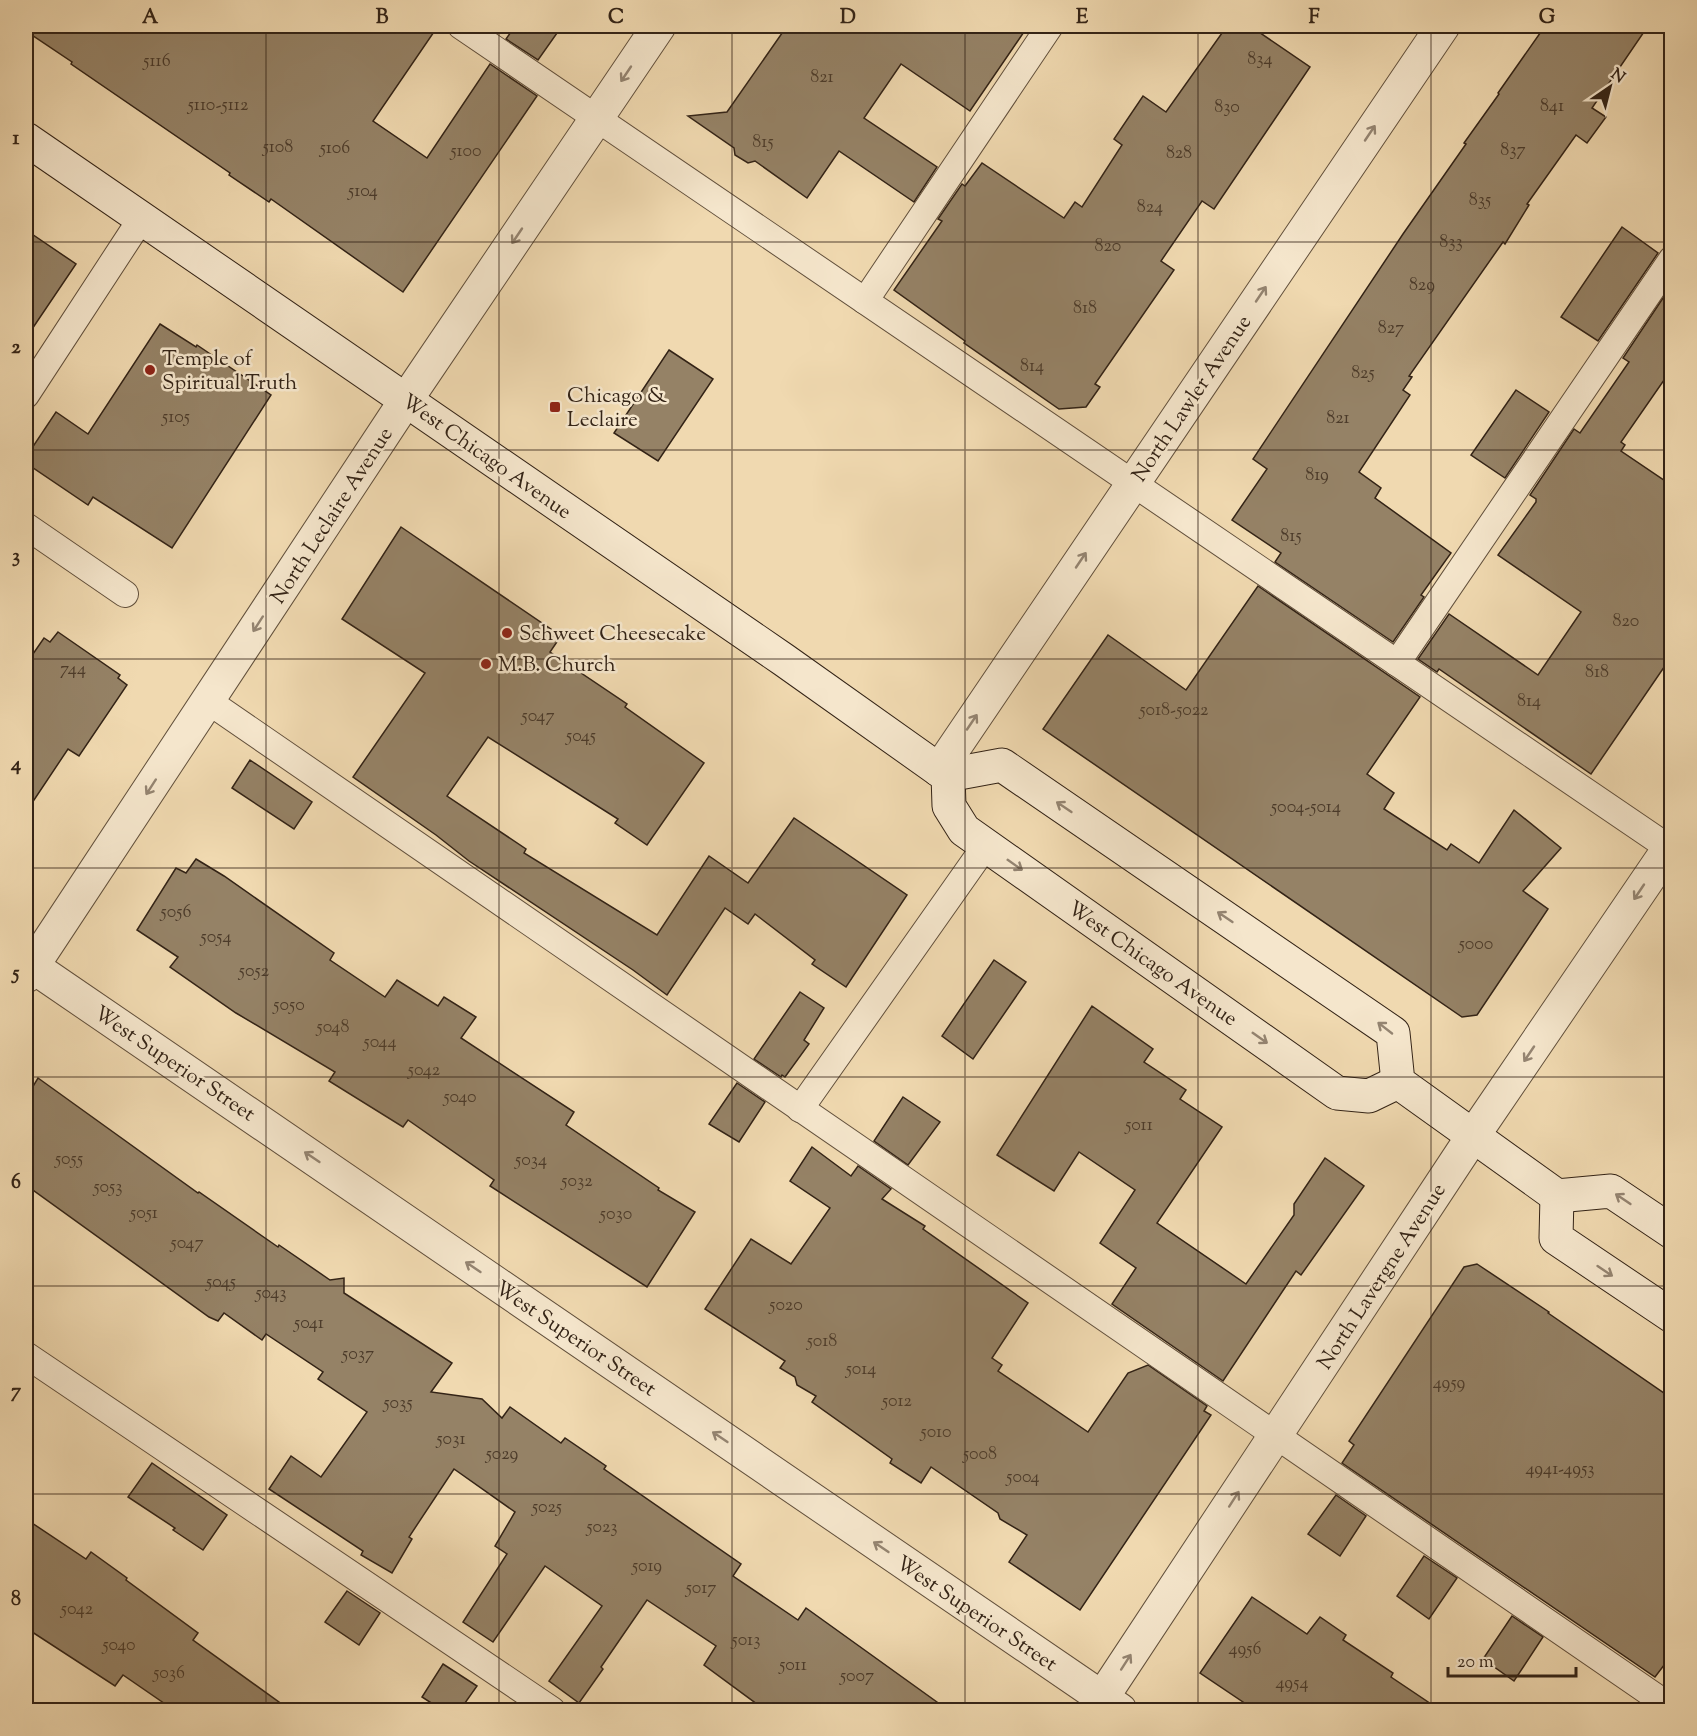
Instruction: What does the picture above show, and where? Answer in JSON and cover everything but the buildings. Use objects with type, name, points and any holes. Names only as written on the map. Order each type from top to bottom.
[{"type":"street","name":"North Leclaire Avenue","points":[[29,971],[406,400],[659,26]]},
{"type":"street","name":"North Lawler Avenue","points":[[943,772],[1133,483],[1443,26]]},
{"type":"street","name":"West Chicago Avenue","points":[[26,139],[784,660],[943,772],[949,806],[964,830],[1337,1093],[1369,1096],[1398,1082]]},
{"type":"street","points":[[943,772],[1002,765],[1393,1033],[1398,1082],[1557,1196],[1611,1191],[1671,1232]]},
{"type":"street","name":"North Lavergne Avenue","points":[[1105,1706],[1275,1436],[1473,1136],[1671,847]]},
{"type":"street","name":"West Superior Street","points":[[29,971],[1105,1706]]},
{"type":"street","points":[[1557,1196],[1556,1238],[1671,1316]]},
{"type":"lane","points":[[460,26],[1671,847]]},
{"type":"lane","points":[[865,301],[1050,26]]},
{"type":"lane","points":[[26,395],[141,219]]},
{"type":"lane","points":[[1397,663],[1671,259]]},
{"type":"lane","points":[[26,526],[125,594]]},
{"type":"lane","points":[[208,701],[1671,1708]]},
{"type":"lane","points":[[800,1109],[986,845]]},
{"type":"lane","points":[[26,1355],[552,1710]]},
{"type":"place","name":"Temple of Spiritual Truth","points":[[150,370]]},
{"type":"place","name":"Chicago & Leclaire","points":[[555,407]]},
{"type":"place","name":"Schweet Cheesecake","points":[[507,633]]},
{"type":"place","name":"M.B. Church","points":[[486,664]]}]
